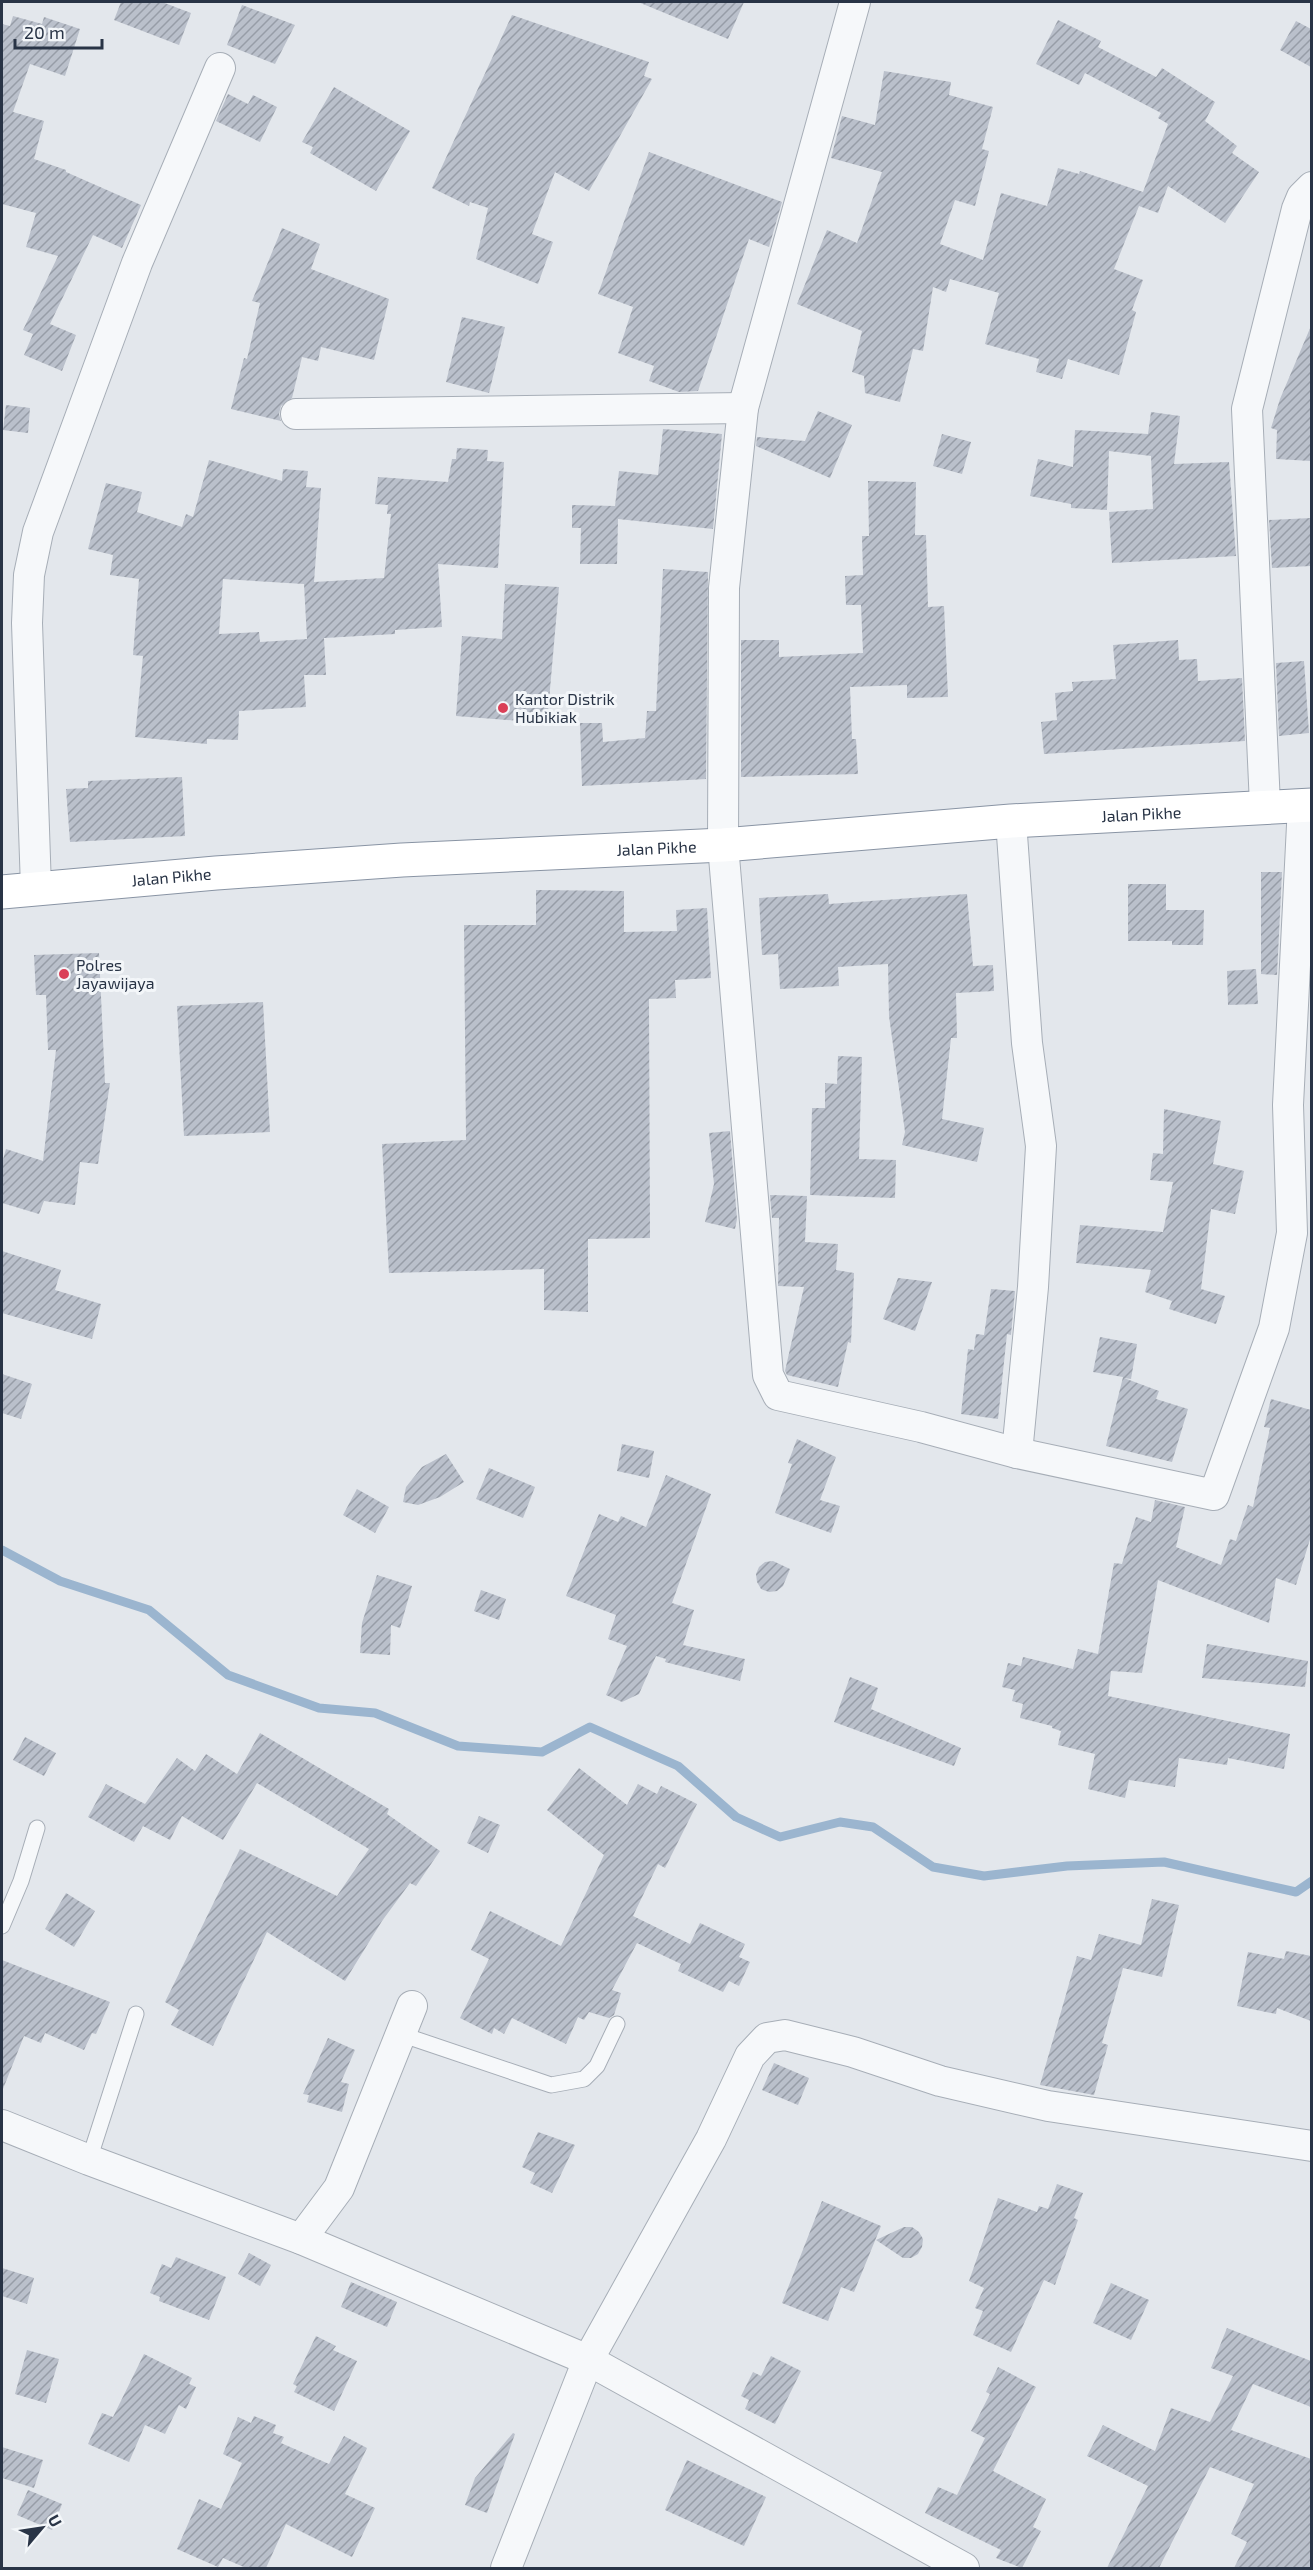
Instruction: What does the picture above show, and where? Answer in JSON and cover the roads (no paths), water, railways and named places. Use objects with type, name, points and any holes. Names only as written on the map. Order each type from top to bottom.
[{"type":"highway","name":"Jalan Pikhe","points":[[2,892],[402,860],[723,845],[1011,821],[1265,805],[1307,805]]},
{"type":"street","points":[[855,2],[743,408],[724,588],[723,845],[768,1375],[778,1395],[921,1427],[1017,1453],[1214,1495],[1274,1328],[1292,1233],[1288,1105],[1307,805]]},
{"type":"street","points":[[36,888],[27,623],[29,575],[38,532],[137,263],[220,68]]},
{"type":"street","points":[[1265,805],[1247,409],[1297,209],[1302,197],[1311,187]]},
{"type":"street","points":[[296,414],[743,408]]},
{"type":"street","points":[[1011,821],[1027,1043],[1041,1146],[1033,1287],[1017,1453]]},
{"type":"street","points":[[301,2239],[339,2188],[412,2006]]},
{"type":"street","points":[[506,2568],[588,2360],[711,2139],[750,2056],[767,2038],[785,2035],[842,2049],[940,2081],[1048,2106],[1311,2146]]},
{"type":"street","points":[[2,2125],[301,2239],[588,2360],[964,2568]]},
{"type":"lane","points":[[2,1926],[21,1881],[37,1828]]},
{"type":"lane","points":[[89,2160],[136,2014]]},
{"type":"lane","points":[[400,2034],[551,2085],[584,2079],[597,2066],[617,2024]]},
{"type":"waterway","points":[[2,1550],[60,1581],[149,1610],[228,1675],[319,1708],[375,1713],[458,1746],[542,1752],[590,1727],[678,1766],[736,1817],[780,1837],[840,1822],[873,1827],[933,1867],[984,1876],[1067,1866],[1164,1862],[1296,1892],[1312,1881]]},
{"type":"place","name":"Kantor Distrik Hubikiak","points":[[503,708]]},
{"type":"place","name":"Polres Jayawijaya","points":[[64,974]]}]
